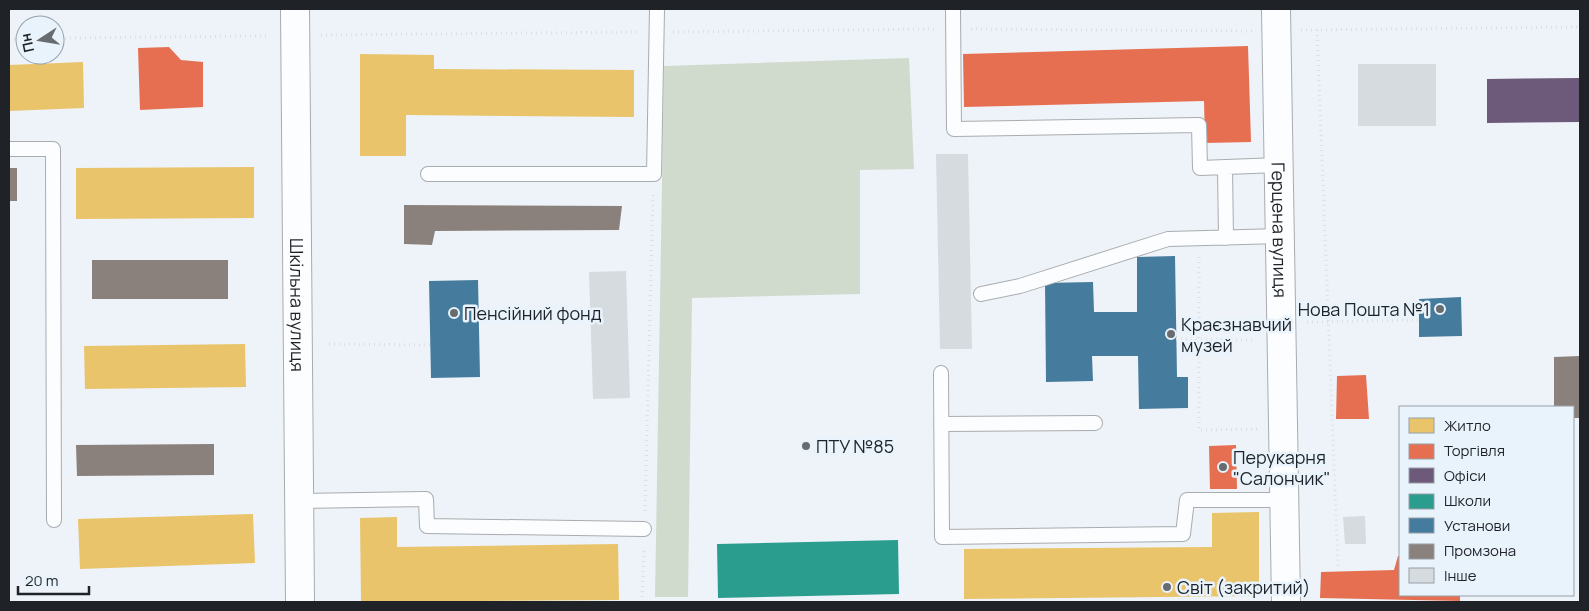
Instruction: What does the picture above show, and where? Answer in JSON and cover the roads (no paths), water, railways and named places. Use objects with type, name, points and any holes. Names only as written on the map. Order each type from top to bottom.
[{"type":"street","name":"Шкільна вулиця","points":[[295,9],[300,602]]},
{"type":"street","name":"Герцена вулиця","points":[[1276,20],[1280,236],[1272,331],[1285,500],[1286,602]]},
{"type":"lane","points":[[428,174],[654,174],[657,9]]},
{"type":"lane","points":[[954,9],[954,129],[1199,125],[1200,168],[1278,165]]},
{"type":"lane","points":[[9,149],[53,149],[54,520]]},
{"type":"lane","points":[[1225,167],[1226,238]]},
{"type":"lane","points":[[981,294],[1020,286],[1168,239],[1280,236]]},
{"type":"lane","points":[[941,373],[942,537],[1183,534],[1186,500],[1285,500]]},
{"type":"lane","points":[[941,424],[1095,423]]},
{"type":"lane","points":[[298,501],[426,499],[427,526],[644,529]]},
{"type":"place","name":"Нова Пошта №1","points":[[1440,309]]},
{"type":"place","name":"Пенсійний фонд","points":[[454,313]]},
{"type":"place","name":"Краєзнавчий музей","points":[[1171,334]]},
{"type":"place","name":"ПТУ №85","points":[[806,446]]},
{"type":"place","name":"Перукарня \"Салончик\"","points":[[1223,467]]},
{"type":"place","name":"Світ (закритий)","points":[[1167,587]]}]
